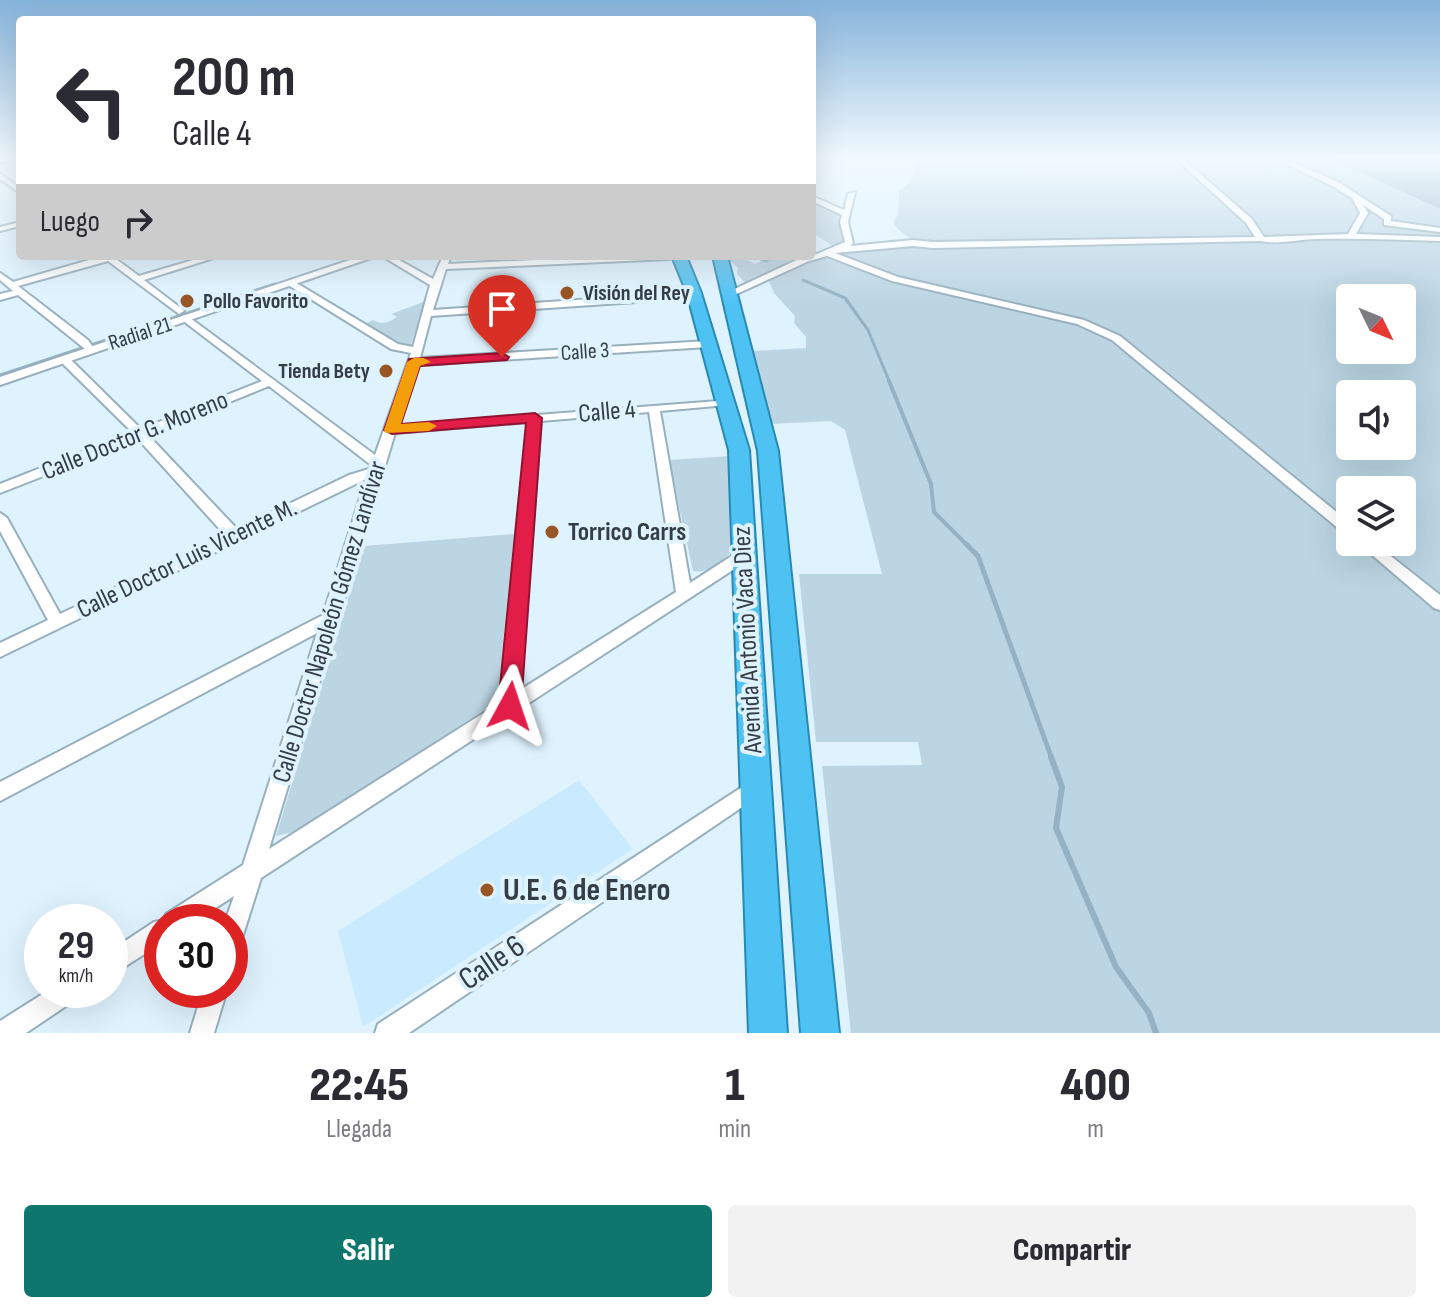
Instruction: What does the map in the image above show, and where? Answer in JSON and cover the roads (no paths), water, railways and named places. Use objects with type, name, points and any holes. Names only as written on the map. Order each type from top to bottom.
[{"type":"highway","name":"Avenida Antonio Vaca Diez","points":[[681,260],[695,295],[739,450],[768,1033]]},
{"type":"highway","name":"Avenida Antonio Vaca Diez","points":[[721,260],[768,451],[820,1033]]},
{"type":"street","points":[[832,207],[847,214]]},
{"type":"street","points":[[840,249],[849,243],[844,222],[849,207]]},
{"type":"street","points":[[1233,207],[1249,221],[1261,239]]},
{"type":"street","points":[[1351,236],[1364,213],[1360,207]]},
{"type":"street","points":[[1371,207],[1384,214],[1388,218],[1387,223],[1440,230]]},
{"type":"street","points":[[816,256],[840,249],[913,243],[1271,241],[1351,236],[1440,239]]},
{"type":"street","points":[[828,253],[895,279],[1080,322],[1116,338],[1336,519]]},
{"type":"street","points":[[0,297],[14,289],[99,260]]},
{"type":"street","points":[[112,260],[377,468]]},
{"type":"street","points":[[138,279],[202,260]]},
{"type":"street","name":"Radial 21","points":[[0,369],[86,346],[336,260]]},
{"type":"street","name":"Radial 21","points":[[234,297],[360,260]]},
{"type":"street","points":[[396,260],[438,276],[624,260]]},
{"type":"street","name":"Calle Doctor Napoleón Gómez Landívar","points":[[242,904],[377,468],[392,430],[445,260]]},
{"type":"street","points":[[729,294],[804,260]]},
{"type":"street","points":[[0,276],[86,346]]},
{"type":"street","points":[[290,283],[415,357]]},
{"type":"street","points":[[429,313],[695,295]]},
{"type":"street","name":"Calle 3","points":[[415,357],[708,344]]},
{"type":"street","name":"Radial 21","points":[[0,381],[64,359],[86,346]]},
{"type":"street","points":[[64,359],[140,434],[235,536]]},
{"type":"street","name":"Calle Doctor G. Moreno","points":[[0,489],[270,382]]},
{"type":"street","name":"Calle 4","points":[[392,430],[727,402]]},
{"type":"street","points":[[654,408],[684,594]]},
{"type":"street","points":[[510,706],[535,418]]},
{"type":"street","name":"Calle Doctor Luis Vicente M.","points":[[0,650],[377,468]]},
{"type":"street","points":[[0,518],[57,622]]},
{"type":"street","points":[[202,904],[743,556]]},
{"type":"street","points":[[1381,556],[1440,604]]},
{"type":"street","points":[[0,792],[330,619]]},
{"type":"street","name":"Calle 6","points":[[387,1033],[756,787]]},
{"type":"street","points":[[4,1033],[42,1008]]},
{"type":"street","points":[[202,1033],[210,1008]]},
{"type":"waterway","points":[[803,280],[845,298],[868,330],[890,383]]},
{"type":"waterway","points":[[0,375],[275,284]]},
{"type":"waterway","points":[[889,381],[931,484],[934,512],[978,556],[1052,759]]},
{"type":"waterway","points":[[1051,757],[1062,787],[1056,828],[1116,967],[1149,1013],[1156,1033]]},
{"type":"place","name":"Visión del Rey","points":[[567,293]]},
{"type":"place","name":"Pollo Favorito","points":[[187,301]]},
{"type":"place","name":"Tienda Bety","points":[[386,371]]},
{"type":"place","name":"Torrico Carrs","points":[[552,532]]},
{"type":"place","name":"U.E. 6 de Enero","points":[[487,890]]}]
